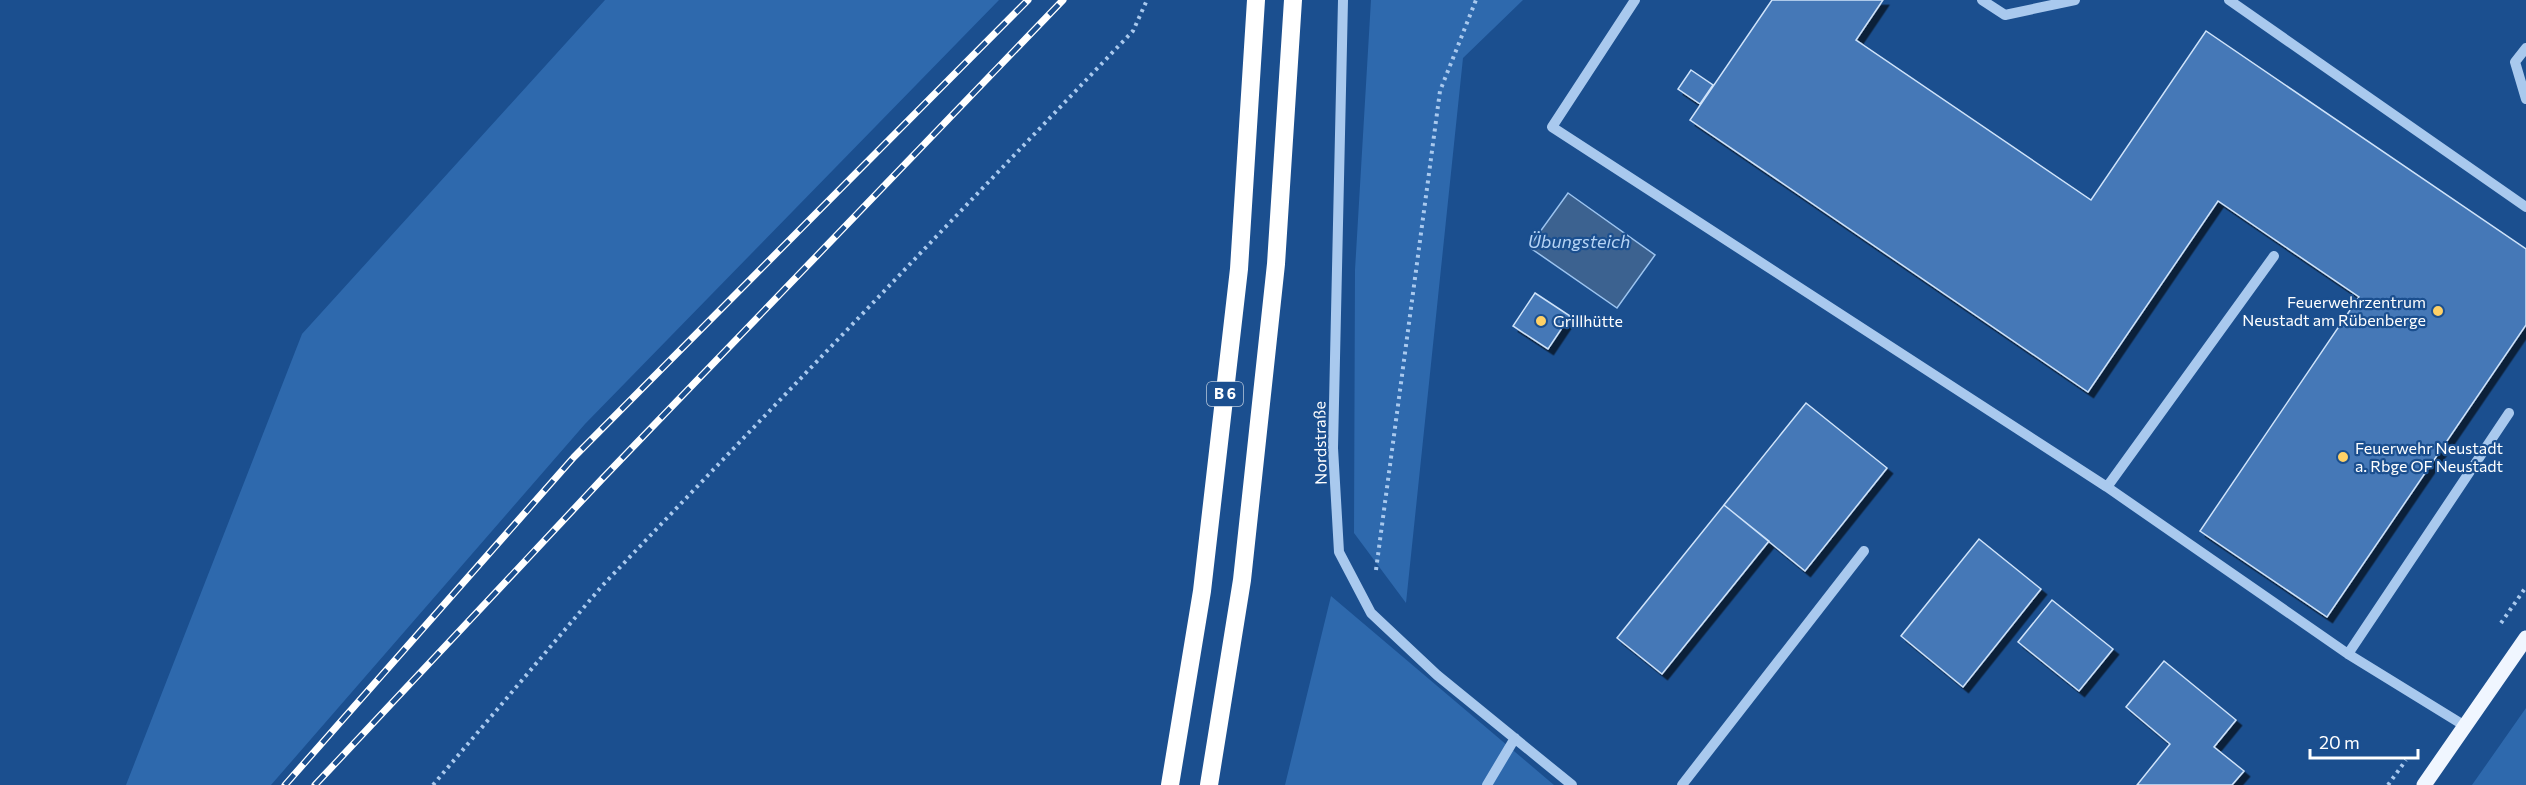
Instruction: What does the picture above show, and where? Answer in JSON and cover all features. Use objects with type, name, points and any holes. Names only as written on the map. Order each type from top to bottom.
[{"type":"highway","name":"B 6","points":[[1170,785],[1202,591],[1239,269],[1256,0]]},
{"type":"highway","name":"B 6","points":[[1209,785],[1242,580],[1276,264],[1293,0]]},
{"type":"main road","points":[[2424,785],[2526,638]]},
{"type":"street","name":"Nordstraße","points":[[1343,0],[1333,448],[1339,552],[1371,613],[1437,675],[1572,785]]},
{"type":"street","points":[[1635,0],[1552,127],[2107,487],[2348,654],[2465,726]]},
{"type":"street","points":[[1982,0],[2005,15],[2075,0]]},
{"type":"street","points":[[2229,0],[2526,207]]},
{"type":"street","points":[[2526,48],[2516,62],[2526,99]]},
{"type":"street","points":[[2107,487],[2274,256]]},
{"type":"street","points":[[2348,654],[2509,413]]},
{"type":"street","points":[[1682,785],[1864,551]]},
{"type":"street","points":[[1487,785],[1515,738]]},
{"type":"path","points":[[433,785],[602,586],[1133,31],[1147,0]]},
{"type":"path","points":[[1371,613],[1440,91],[1476,0]]},
{"type":"shaded area","points":[[605,0],[999,0],[585,424],[271,785],[126,785],[302,334]]},
{"type":"shaded area","points":[[1371,0],[1523,0],[1463,58],[1406,603],[1354,533],[1355,270]]},
{"type":"shaded area","points":[[1331,596],[1554,785],[1285,785]]},
{"type":"shaded area","points":[[2526,708],[2526,785],[2472,785]]},
{"type":"water","name":"Übungsteich","points":[[1568,193],[1655,255],[1617,308],[1529,247]]},
{"type":"building","name":"Feuerwehrzentrum Neustadt am Rübenberge","points":[[1772,0],[1883,0],[1856,40],[2091,200],[2206,31],[2526,249],[2526,325],[2327,617],[2200,531],[2359,297],[2218,201],[2088,392],[1690,120]]},
{"type":"building","points":[[1691,70],[1713,85],[1700,104],[1678,89]]},
{"type":"building","name":"Grillhütte","points":[[1535,293],[1570,316],[1548,349],[1513,326]]},
{"type":"building","points":[[1806,403],[1887,468],[1805,571],[1724,505]]},
{"type":"building","points":[[1724,505],[1769,541],[1662,674],[1617,638]]},
{"type":"building","points":[[1979,539],[2041,589],[1963,687],[1901,636]]},
{"type":"building","points":[[2052,600],[2113,649],[2079,691],[2018,642]]},
{"type":"building","points":[[2164,661],[2236,720],[2214,747],[2244,771],[2232,785],[2137,785],[2170,744],[2126,707]]},
{"type":"railway","points":[[285,785],[574,457],[1028,0]]},
{"type":"railway","points":[[315,785],[603,478],[1063,0]]},
{"type":"place","name":"Feuerwehrzentrum Neustadt am Rübenberge","points":[[2438,311]]},
{"type":"place","name":"Grillhütte","points":[[1541,321]]},
{"type":"place","name":"Feuerwehr Neustadt a. Rbge OF Neustadt","points":[[2343,457]]}]
